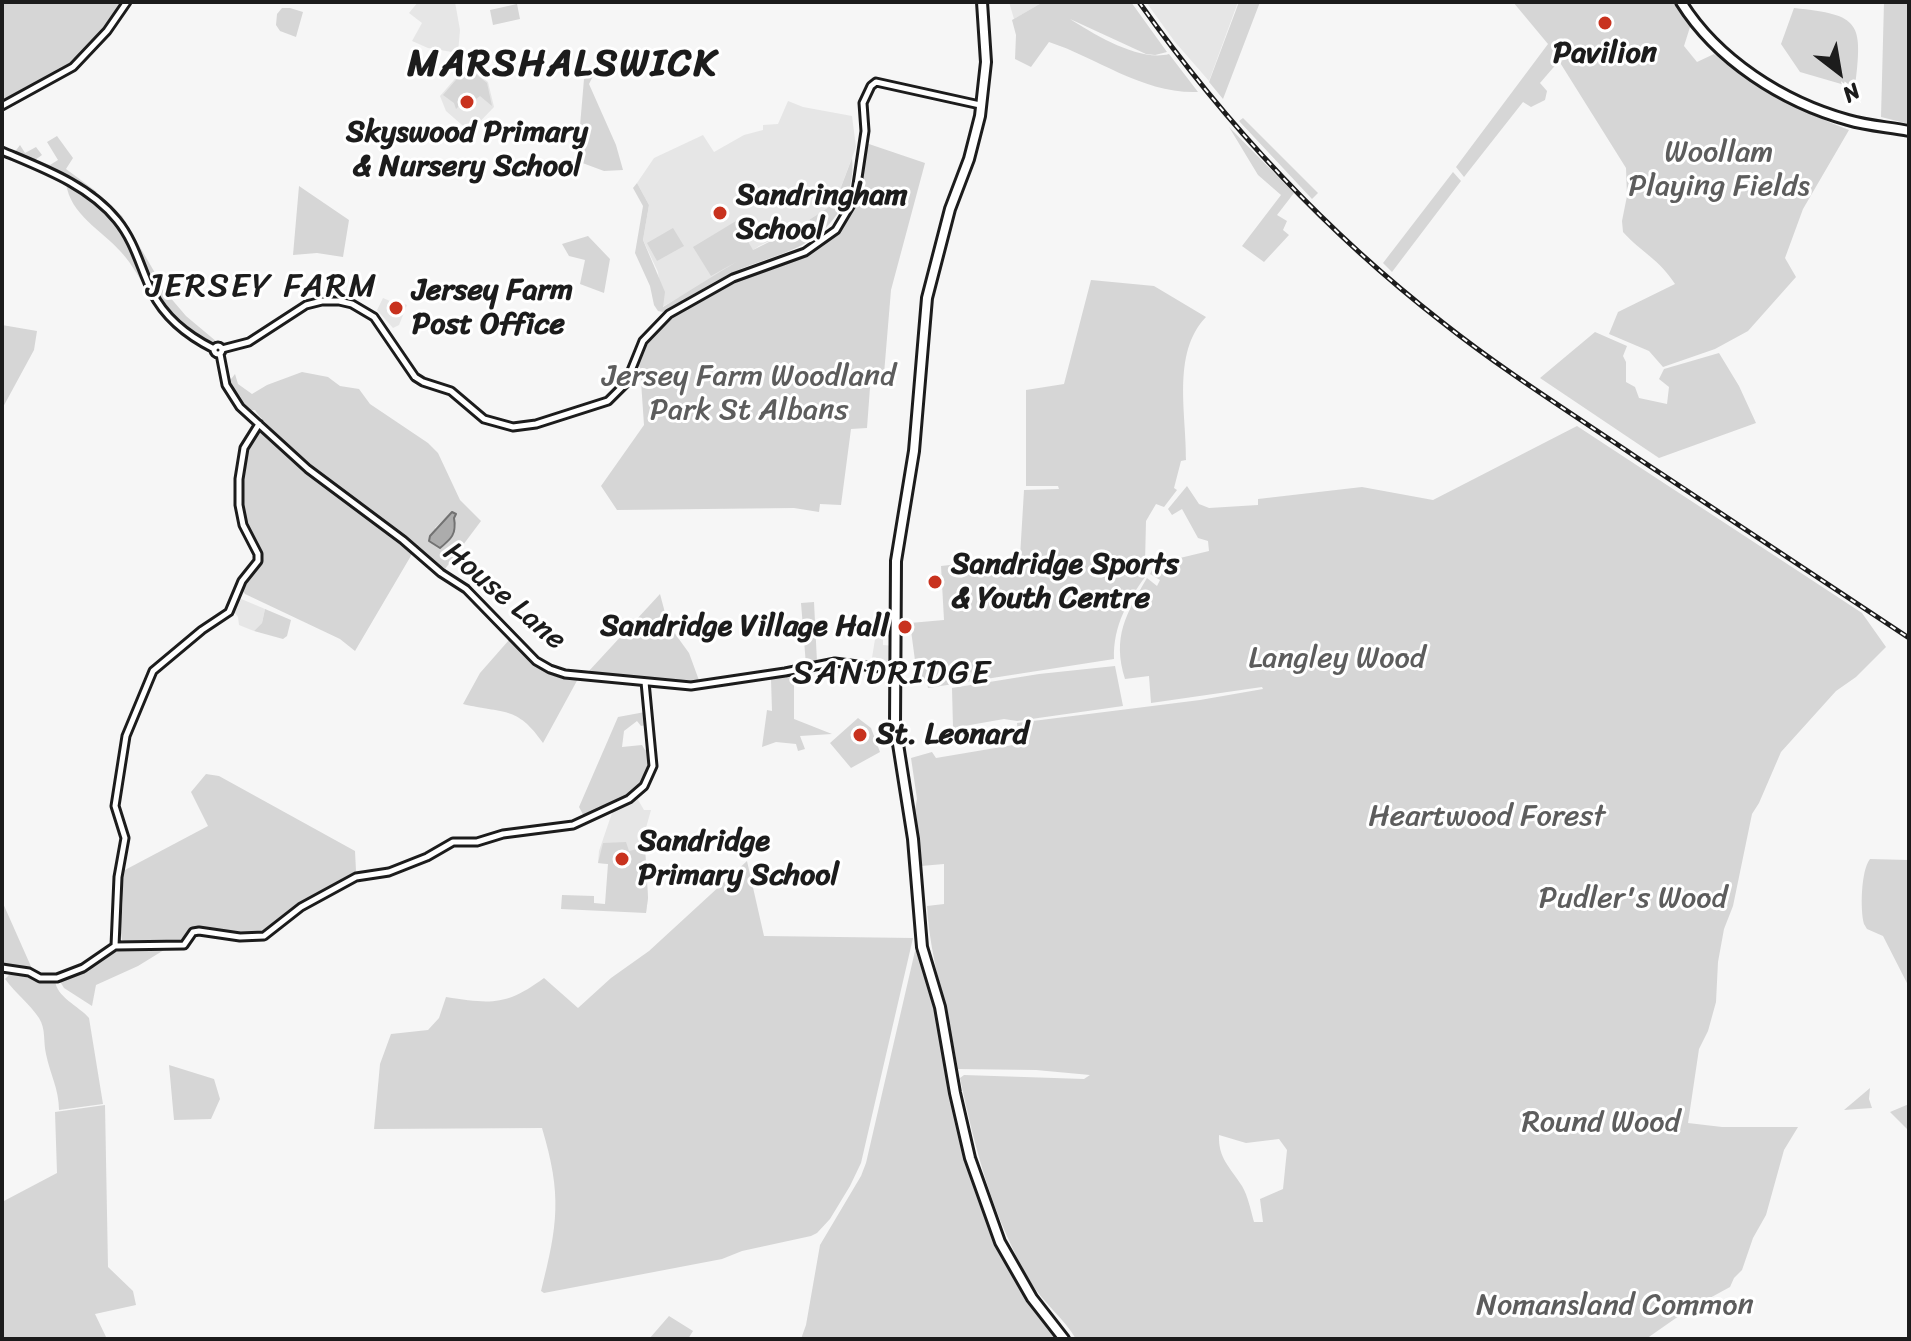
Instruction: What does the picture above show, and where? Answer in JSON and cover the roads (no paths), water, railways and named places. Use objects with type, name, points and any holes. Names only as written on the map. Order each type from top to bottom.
[{"type":"main road","points":[[982,2],[986,62],[981,105],[969,159],[950,209],[928,290],[914,451],[896,561],[895,725],[913,839],[924,955],[940,1007],[955,1093],[982,1195],[1000,1242],[1021,1281],[1064,1339]]},
{"type":"main road","points":[[1681,2],[1699,28],[1720,50],[1790,97],[1847,120],[1909,131]]},
{"type":"street","points":[[2,106],[73,67],[107,31],[127,2]]},
{"type":"street","points":[[2,151],[71,183],[109,210],[134,246],[162,309],[184,331],[214,349],[216,354],[249,342],[306,305],[339,301],[352,304],[374,317],[389,334],[415,377],[451,391],[491,422],[527,427],[608,401],[620,391],[631,372],[640,345],[669,314],[733,278],[805,252],[836,230],[850,210],[857,191],[865,131],[862,112],[871,86],[876,82],[981,105]]},
{"type":"street","name":"House Lane","points":[[221,352],[229,392],[235,402],[308,469],[466,589],[542,664],[565,674],[697,686],[835,662],[895,670]]},
{"type":"street","points":[[115,946],[118,877],[125,838],[115,806],[124,743],[153,671],[229,612],[242,581],[258,561],[258,554],[243,525],[239,479],[244,448],[259,424]]},
{"type":"street","points":[[2,968],[29,972],[40,978],[64,976],[83,968],[115,946],[184,945],[193,932],[199,931],[240,937],[264,936],[301,907],[356,877],[389,872],[427,857],[453,842],[477,842],[503,834],[562,828],[591,819],[634,796],[649,780],[653,759],[645,682]]},
{"type":"railway","points":[[1139,2],[1206,90],[1278,173],[1399,287],[1513,375],[1909,638]]},
{"type":"place","name":"Pavilion","points":[[1605,23]]},
{"type":"place","name":"Skyswood Primary & Nursery School","points":[[467,102]]},
{"type":"place","name":"Sandringham School","points":[[720,213]]},
{"type":"place","name":"Jersey Farm Post Office","points":[[396,308]]},
{"type":"place","name":"Sandridge Sports & Youth Centre","points":[[935,582]]},
{"type":"place","name":"Sandridge Village Hall","points":[[905,627]]},
{"type":"place","name":"St. Leonard","points":[[860,735]]},
{"type":"place","name":"Sandridge Primary School","points":[[622,859]]},
{"type":"district","name":"MARSHALSWICK","points":[[563,65]]},
{"type":"district","name":"JERSEY FARM","points":[[262,287]]},
{"type":"district","name":"SANDRIDGE","points":[[892,674]]},
{"type":"park label","name":"Woollam Playing Fields","points":[[1719,170]]},
{"type":"park label","name":"Jersey Farm Woodland Park St Albans","points":[[749,394]]},
{"type":"park label","name":"Langley Wood","points":[[1337,659]]},
{"type":"park label","name":"Heartwood Forest","points":[[1487,817]]},
{"type":"park label","name":"Pudler's Wood","points":[[1633,899]]},
{"type":"park label","name":"Round Wood","points":[[1601,1123]]},
{"type":"park label","name":"Nomansland Common","points":[[1615,1306]]}]
